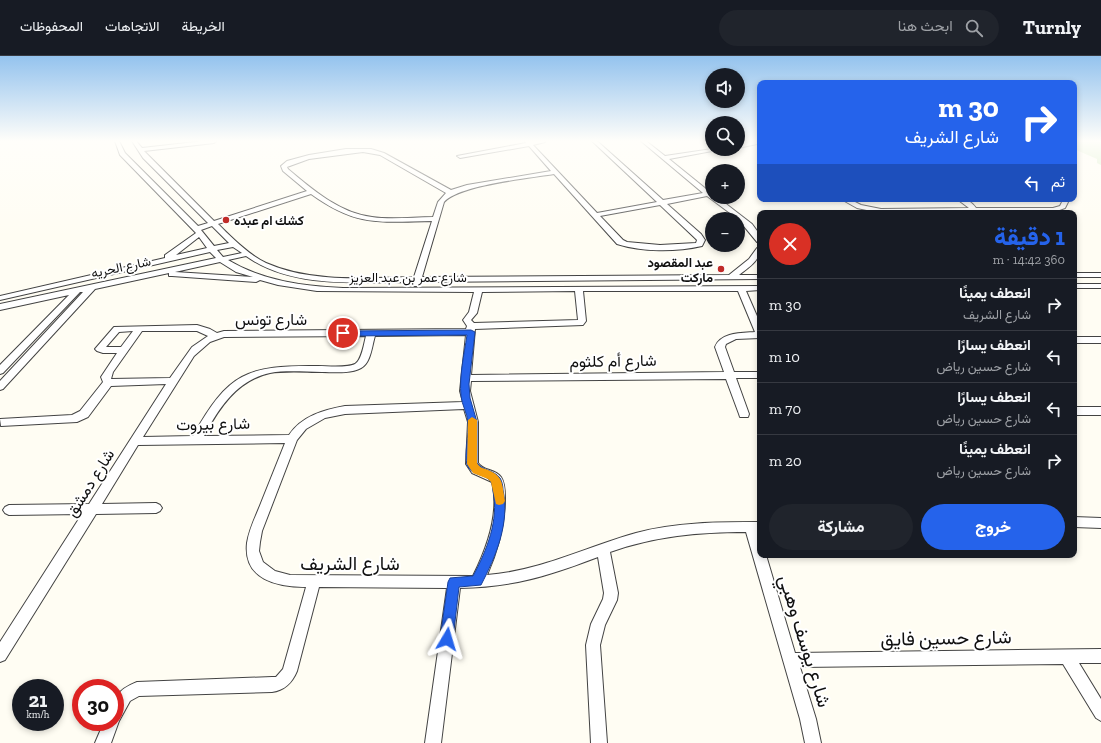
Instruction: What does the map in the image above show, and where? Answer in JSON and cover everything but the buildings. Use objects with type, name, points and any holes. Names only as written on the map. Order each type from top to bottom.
[{"type":"street","name":"شارع عمر بن عبد العزيز","points":[[141,173],[198,231],[222,260],[239,270],[278,283],[317,289],[415,290],[757,288]]},
{"type":"street","name":"شارع عمر بن عبد العزيز","points":[[162,173],[234,244],[247,254],[262,264],[303,277],[331,279],[757,277]]},
{"type":"street","points":[[289,173],[312,191],[344,212],[364,219],[436,219]]},
{"type":"street","points":[[415,173],[451,193]]},
{"type":"street","points":[[415,290],[441,202],[451,193],[467,187],[550,173]]},
{"type":"street","points":[[557,173],[620,242],[627,245],[689,247],[699,244],[700,238],[630,173]]},
{"type":"street","points":[[683,173],[705,191]]},
{"type":"street","points":[[157,263],[182,248],[198,231],[214,223],[312,191]]},
{"type":"street","points":[[595,215],[662,202],[705,197]]},
{"type":"street","points":[[850,202],[859,207],[872,210]]},
{"type":"street","points":[[965,202],[970,205],[974,210]]},
{"type":"street","points":[[1054,210],[1063,207],[1065,202]]},
{"type":"street","points":[[721,204],[749,226],[757,236]]},
{"type":"street","name":"شارع الحريه","points":[[0,298],[234,244]]},
{"type":"street","name":"شارع الحريه","points":[[0,307],[247,254]]},
{"type":"street","points":[[731,277],[752,261],[757,254]]},
{"type":"street","points":[[154,273],[208,275],[278,283]]},
{"type":"street","points":[[1077,275],[1101,275]]},
{"type":"street","points":[[0,386],[93,286]]},
{"type":"street","points":[[1077,286],[1101,286]]},
{"type":"street","points":[[741,288],[757,327]]},
{"type":"street","points":[[477,581],[487,562],[496,534],[500,509],[498,483],[494,478],[476,470],[472,464],[473,422],[467,405],[465,391],[472,324],[478,289]]},
{"type":"street","name":"شارع تونس","points":[[215,336],[231,334],[371,333],[472,324],[580,323],[582,321],[579,289]]},
{"type":"street","points":[[0,371],[78,290]]},
{"type":"street","points":[[124,350],[103,350],[100,348],[115,330],[197,328],[207,331],[215,336]]},
{"type":"street","points":[[109,383],[106,379],[108,374],[139,329]]},
{"type":"street","points":[[196,441],[215,405],[226,394],[245,380],[272,370],[358,366],[362,363],[371,333]]},
{"type":"street","points":[[744,414],[720,347],[722,341],[731,337],[757,334]]},
{"type":"street","name":"شارع دمشق","points":[[0,655],[4,642],[92,509],[196,346],[204,340],[215,336]]},
{"type":"street","points":[[1077,340],[1101,340]]},
{"type":"street","points":[[8,362],[23,362]]},
{"type":"street","name":"شارع أم كلثوم","points":[[466,378],[757,374]]},
{"type":"street","points":[[1,422],[80,418],[109,383],[173,381]]},
{"type":"street","name":"شارع الشريف","points":[[467,405],[364,408],[336,411],[317,416],[308,421],[296,433],[292,440],[252,542],[252,552],[258,567],[268,575],[284,580],[314,582],[454,582],[505,579],[532,574],[638,538],[681,529],[698,527],[756,527]]},
{"type":"street","points":[[1077,411],[1101,411]]},
{"type":"street","name":"شارع بيروت","points":[[135,442],[292,440]]},
{"type":"street","points":[[9,510],[156,508]]},
{"type":"street","points":[[1077,522],[1101,523]]},
{"type":"street","points":[[599,743],[593,645],[598,624],[610,600],[603,550]]},
{"type":"street","name":"شارع يوسف وهبي","points":[[764,558],[812,733],[812,743]]},
{"type":"street","points":[[124,697],[128,692],[137,689],[268,685],[281,682],[288,676],[290,671],[314,582]]},
{"type":"street","points":[[433,743],[454,582]]},
{"type":"street","name":"شارع حسين فايق","points":[[791,660],[1101,656]]},
{"type":"street","points":[[1067,657],[1101,713]]},
{"type":"street","points":[[103,743],[108,731]]},
{"type":"slow traffic","points":[[472,420],[472,464],[476,470],[488,474],[496,480],[498,483],[499,501]]},
{"type":"place","name":"كشك ام عبده","points":[[226,220]]},
{"type":"place","name":"عبد المقصود ماركت","points":[[721,269]]},
{"type":"route","points":[[343,333],[471,332],[465,384],[467,405],[473,422],[472,464],[476,470],[488,474],[498,483],[500,509],[493,544],[487,562],[477,581],[454,582],[447,639]]}]
